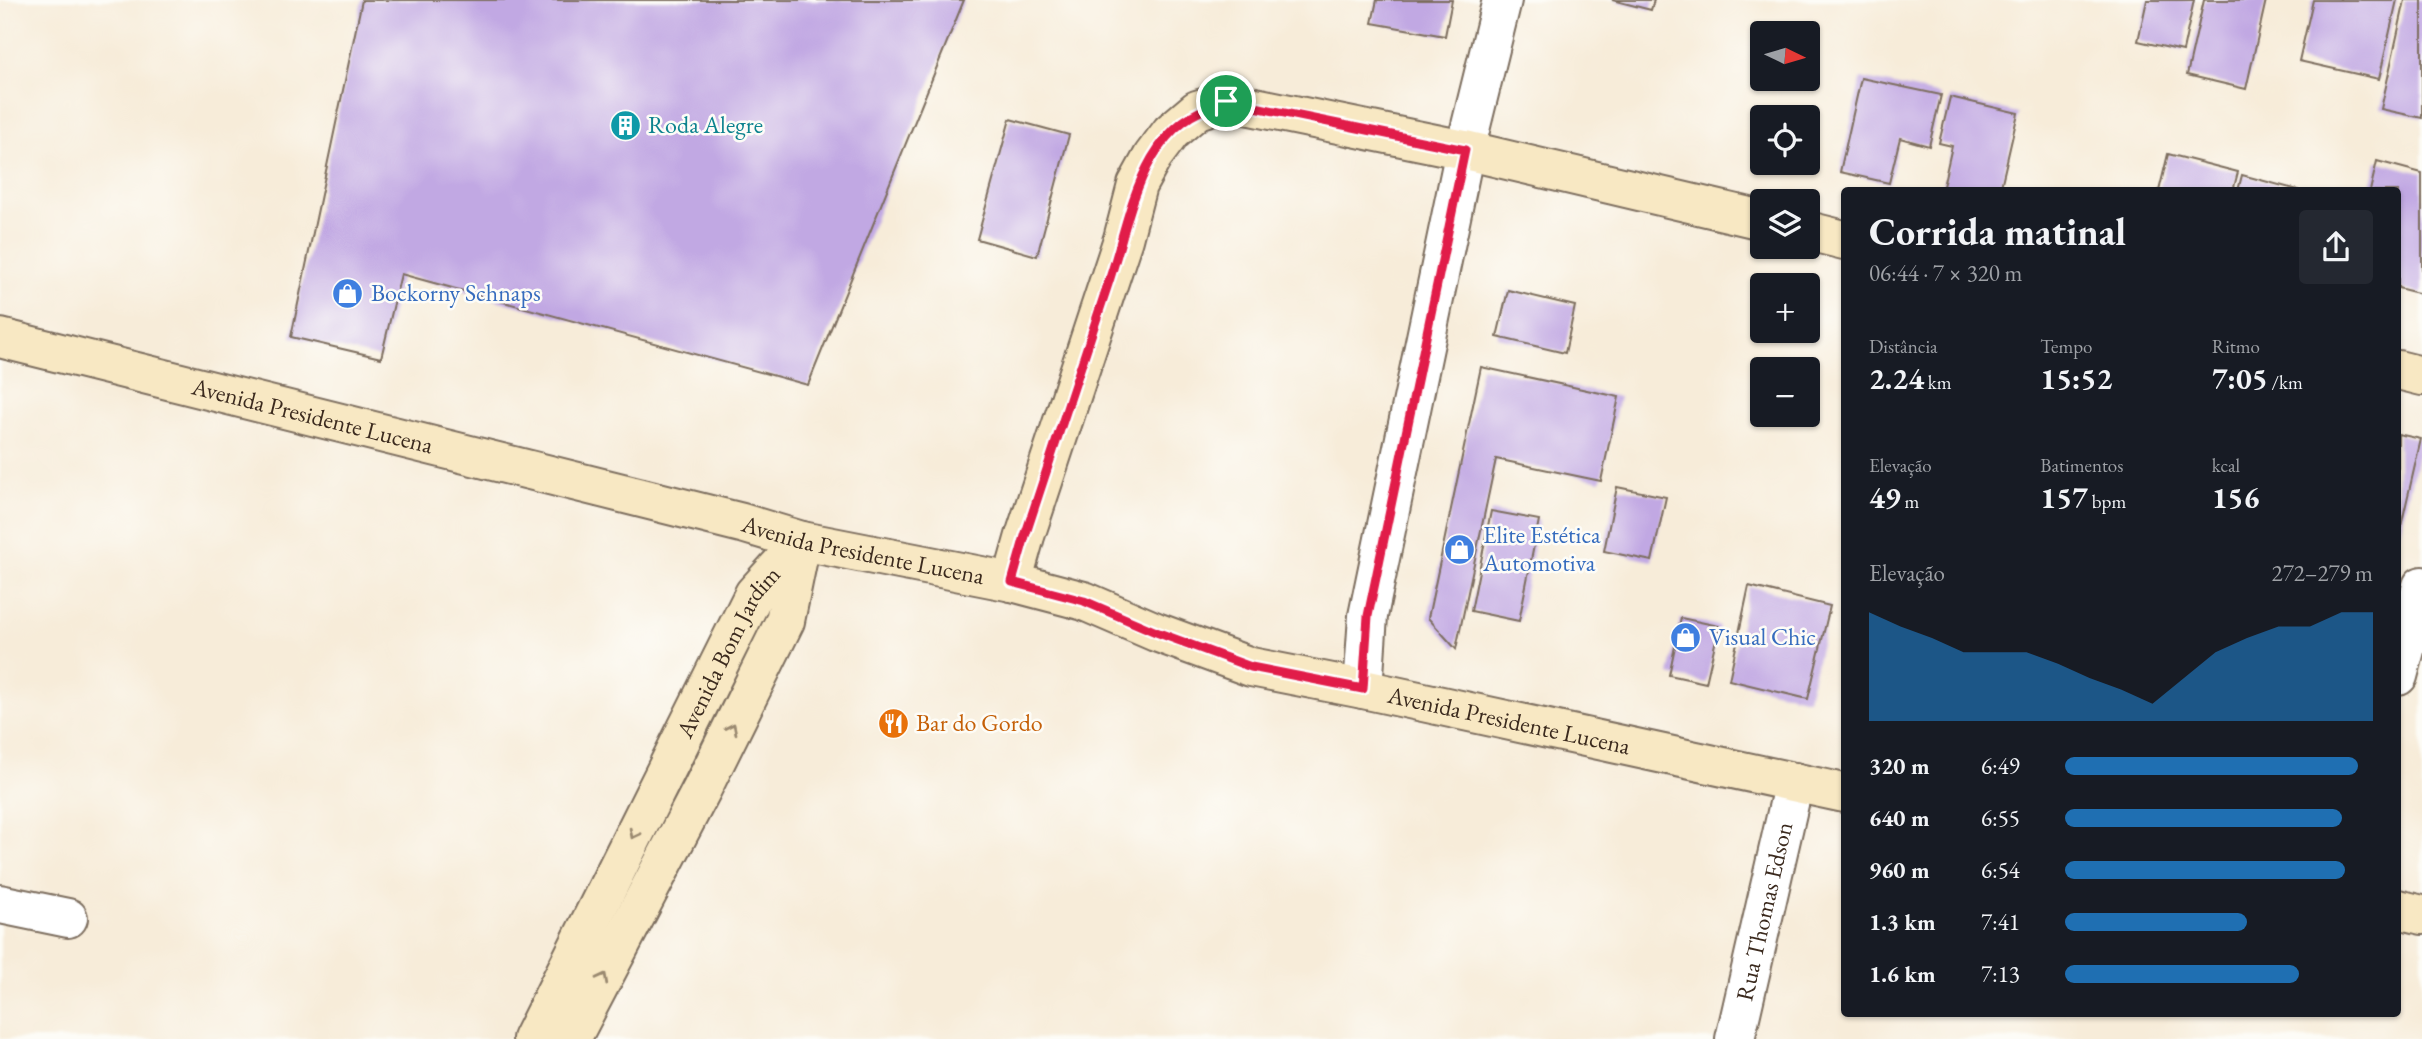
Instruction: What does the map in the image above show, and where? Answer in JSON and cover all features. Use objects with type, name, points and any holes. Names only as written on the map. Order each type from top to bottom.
[{"type":"main road","points":[[1012,582],[1138,185],[1153,156],[1171,132],[1197,110],[1226,101],[1465,150],[1750,217]]},
{"type":"main road","points":[[1820,234],[1841,239]]},
{"type":"main road","name":"Avenida Presidente Lucena","points":[[0,338],[742,523],[802,541],[1012,582],[1084,601],[1156,632],[1251,667],[1841,792]]},
{"type":"main road","points":[[2401,371],[2422,376]]},
{"type":"main road","name":"Avenida Bom Jardim","points":[[558,1036],[665,773],[754,594],[802,541]]},
{"type":"main road","name":"Avenida Bom Jardim","points":[[558,1036],[702,789],[785,621],[802,541]]},
{"type":"main road","points":[[665,773],[702,789]]},
{"type":"main road","points":[[2401,910],[2422,915]]},
{"type":"street","points":[[1363,689],[1368,616],[1465,150],[1502,0]]},
{"type":"street","points":[[2401,665],[2422,586]]},
{"type":"street","name":"Rua Thomas Edson","points":[[1735,1039],[1794,782]]},
{"type":"street","points":[[0,904],[68,918]]},
{"type":"building","name":"Roda Alegre","points":[[362,0],[964,0],[808,385],[401,274],[381,358],[291,337]]},
{"type":"building","points":[[1377,0],[1452,0],[1445,36],[1372,23]]},
{"type":"building","points":[[1612,0],[1654,0],[1651,10]]},
{"type":"building","points":[[2147,0],[2194,0],[2183,51],[2138,41]]},
{"type":"building","points":[[2204,0],[2266,0],[2246,89],[2187,75]]},
{"type":"building","points":[[2313,0],[2397,0],[2379,79],[2299,61]]},
{"type":"building","points":[[2405,0],[2422,0],[2422,118],[2381,109]]},
{"type":"building","points":[[1861,78],[1941,95],[1929,146],[1900,138],[1889,183],[1840,172]]},
{"type":"building","points":[[1950,97],[2018,113],[2001,187],[1943,187],[1952,146],[1939,143]]},
{"type":"building","points":[[1010,119],[1069,135],[1037,256],[977,239]]},
{"type":"building","points":[[2168,154],[2238,172],[2234,187],[2160,187]]},
{"type":"building","points":[[2377,161],[2422,173],[2422,294],[2401,289],[2401,187],[2371,187]]},
{"type":"building","points":[[2242,175],[2287,187],[2239,187]]},
{"type":"building","points":[[1508,290],[1575,306],[1565,353],[1497,337]]},
{"type":"building","name":"Elite Estética Automotiva","points":[[1481,367],[1619,397],[1601,481],[1496,459],[1456,649],[1428,618]]},
{"type":"building","points":[[2401,435],[2421,439],[2401,526]]},
{"type":"building","points":[[1617,487],[1666,497],[1652,561],[1604,551]]},
{"type":"building","points":[[1491,511],[1539,520],[1519,621],[1471,611]]},
{"type":"building","points":[[1749,586],[1830,606],[1808,699],[1729,680]]},
{"type":"building","points":[[1681,618],[1719,626],[1706,683],[1669,675]]},
{"type":"place","name":"Roda Alegre","points":[[625,125]]},
{"type":"place","name":"Bockorny Schnaps","points":[[348,293]]},
{"type":"place","name":"Elite Estética Automotiva","points":[[1460,549]]},
{"type":"place","name":"Visual Chic","points":[[1686,637]]},
{"type":"place","name":"Bar do Gordo","points":[[893,723]]},
{"type":"route","points":[[1226,101],[1465,150],[1368,616],[1363,689],[1251,667],[1156,632],[1084,601],[1012,582],[1138,185],[1153,156],[1171,132],[1197,110],[1226,101]]}]
